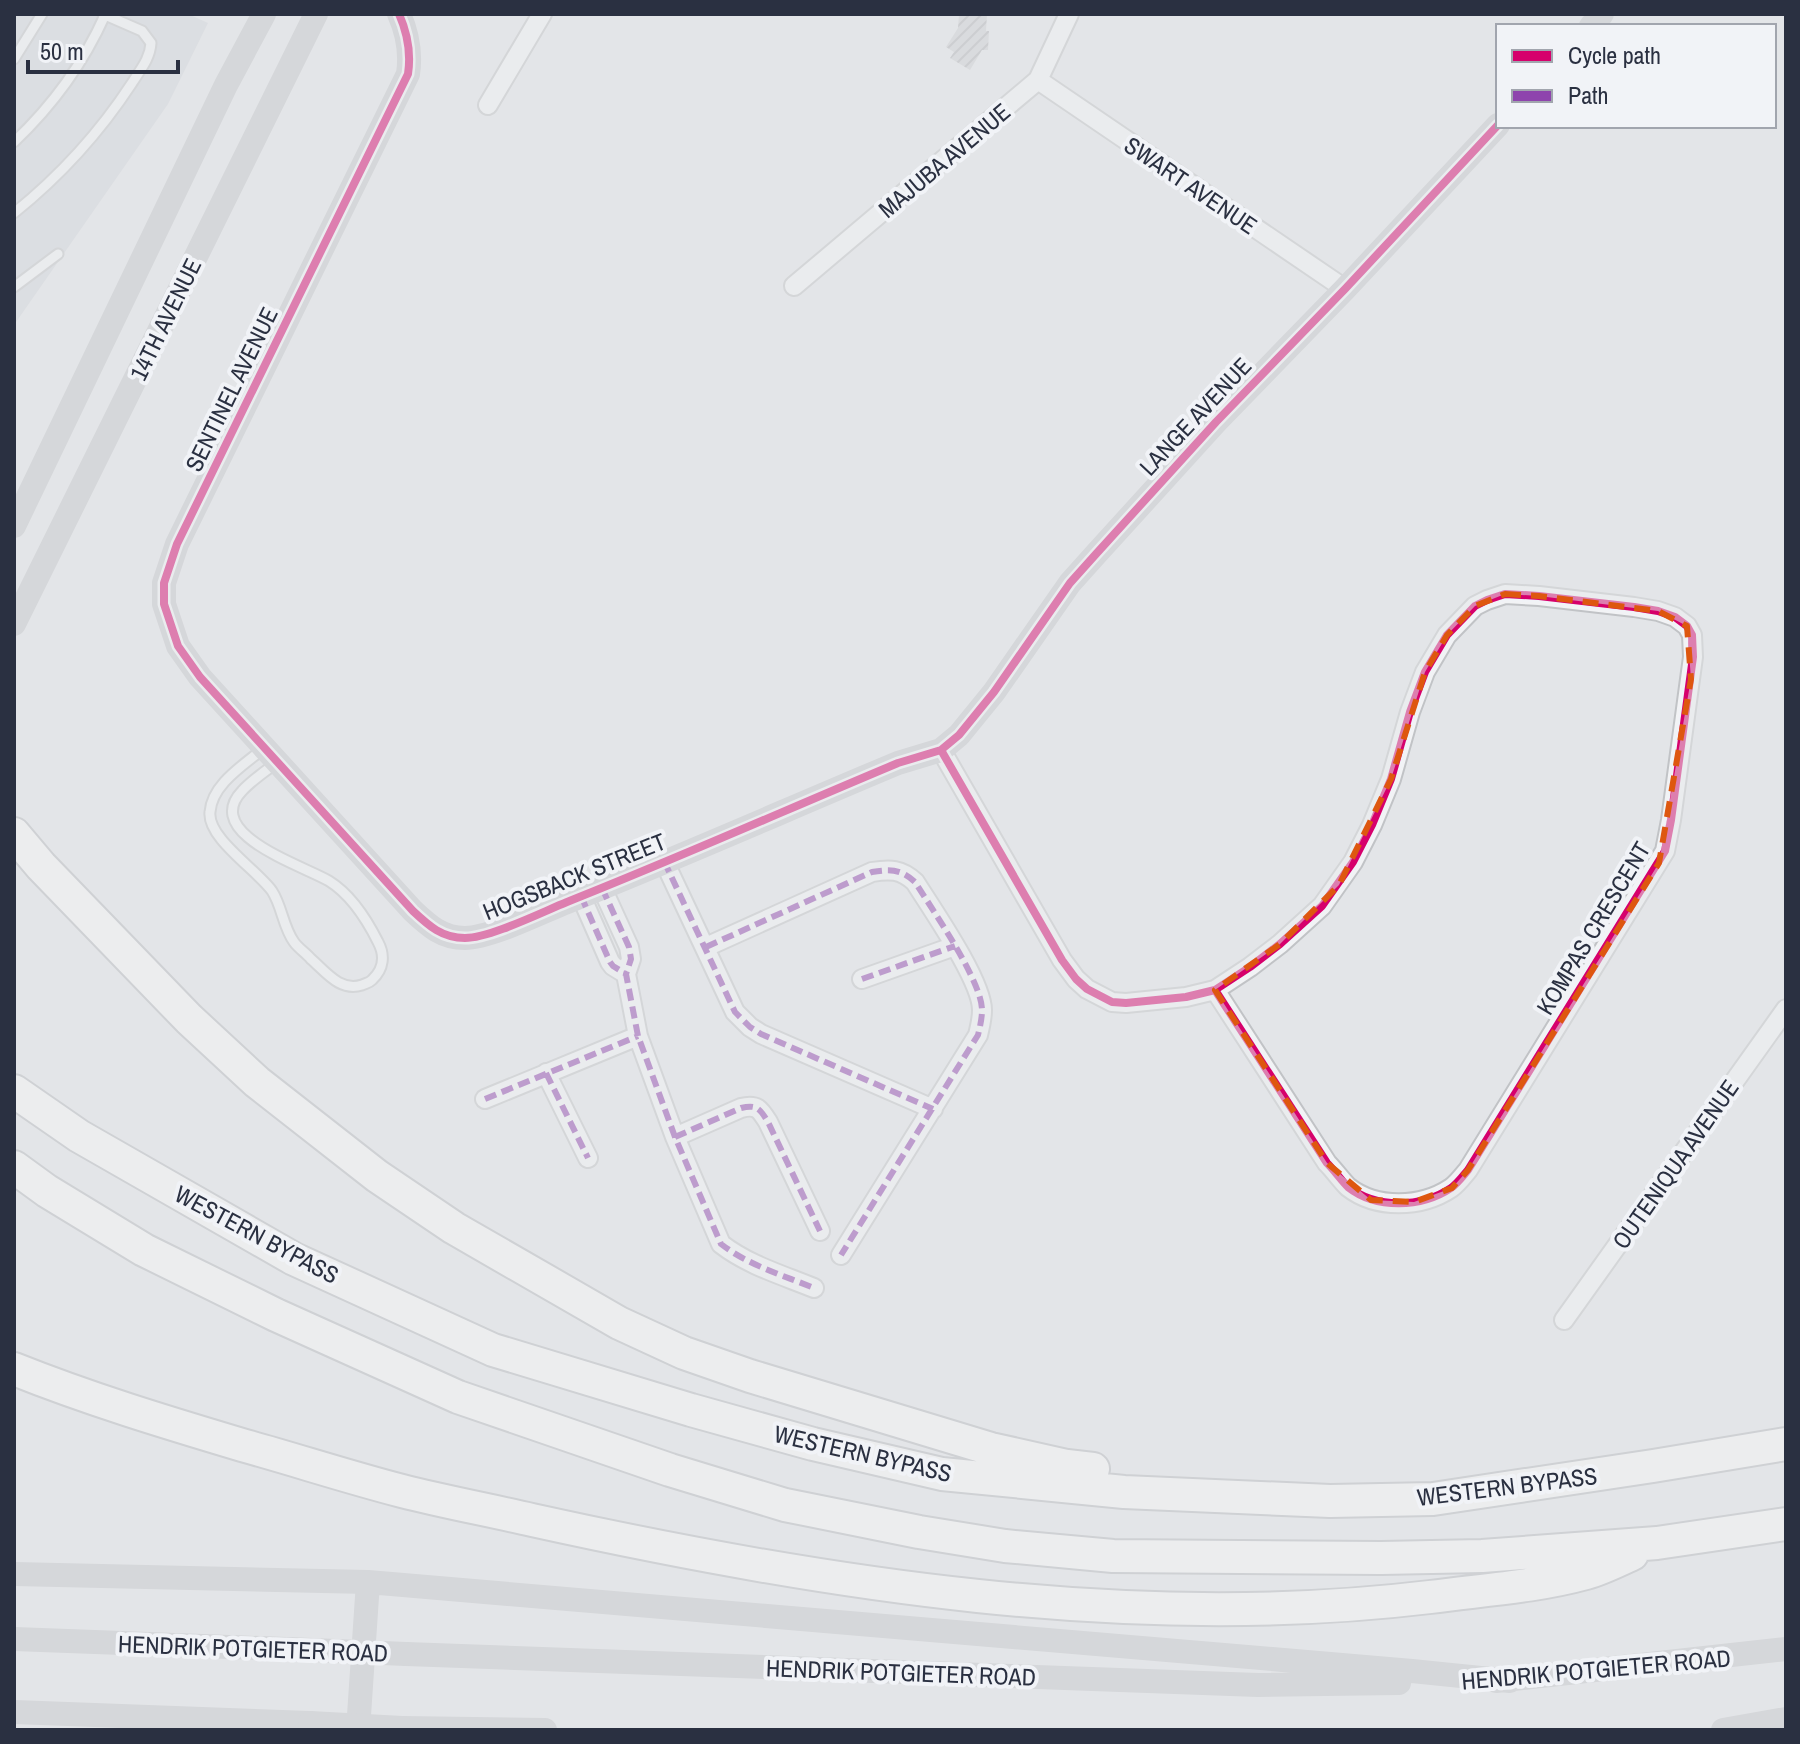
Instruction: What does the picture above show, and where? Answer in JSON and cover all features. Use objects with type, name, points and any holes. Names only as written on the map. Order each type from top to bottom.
[{"type":"highway","points":[[14,834],[189,1019],[257,1082],[365,1167],[454,1228],[619,1323],[684,1353],[764,1381],[991,1449],[1067,1466],[1156,1478],[1385,1481],[1653,1466]]},
{"type":"highway","name":"WESTERN BYPASS","points":[[14,1091],[79,1136],[294,1259],[493,1350],[783,1436],[942,1474],[1124,1492],[1330,1501],[1433,1499],[1786,1444]]},
{"type":"highway","points":[[14,1167],[47,1191],[144,1250],[276,1315],[458,1397],[670,1470],[785,1505],[919,1532],[1005,1546],[1113,1556],[1365,1558],[1482,1556],[1657,1543],[1786,1524]]},
{"type":"highway","points":[[14,1369],[137,1414],[404,1492],[655,1547],[889,1586],[970,1595],[1176,1608],[1263,1608],[1391,1601],[1510,1587],[1588,1573],[1657,1543]]},
{"type":"main road","points":[[226,85],[243,14]]},
{"type":"main road","name":"14TH AVENUE","points":[[14,526],[226,85],[264,14]]},
{"type":"main road","name":"14TH AVENUE","points":[[14,624],[316,14]]},
{"type":"main road","name":"SENTINEL AVENUE","points":[[271,755],[200,677],[178,646],[164,604],[164,583],[177,544],[408,74],[410,61],[402,24],[379,14]]},
{"type":"main road","name":"LANGE AVENUE","points":[[941,750],[978,714],[1087,563],[1216,422],[1496,127]]},
{"type":"main road","name":"HOGSBACK STREET","points":[[271,755],[429,927],[441,934],[465,938],[480,937],[898,763],[941,750]]},
{"type":"main road","points":[[14,1574],[368,1582],[1510,1681]]},
{"type":"main road","points":[[358,1730],[368,1582]]},
{"type":"main road","name":"HENDRIK POTGIETER ROAD","points":[[14,1639],[1258,1685],[1510,1681],[1786,1649]]},
{"type":"main road","points":[[14,1712],[402,1728],[545,1730]]},
{"type":"main road","points":[[1723,1730],[1786,1719]]},
{"type":"street","points":[[488,105],[542,14]]},
{"type":"street","name":"MAJUBA AVENUE","points":[[794,286],[1038,80],[1069,14]]},
{"type":"street","name":"SWART AVENUE","points":[[1038,80],[1345,289]]},
{"type":"street","name":"KOMPAS CRESCENT","points":[[941,750],[1062,960],[1076,979],[1087,989],[1112,1002],[1186,997],[1215,990],[1234,979],[1280,944],[1322,906],[1339,885],[1372,825],[1391,779],[1425,672],[1447,635],[1475,606],[1505,594],[1539,596],[1658,611],[1675,617],[1687,626],[1692,635],[1693,657],[1665,851],[1468,1170],[1452,1188],[1414,1202],[1394,1203],[1371,1200],[1349,1187],[1327,1163],[1215,990]]},
{"type":"street","points":[[664,861],[735,1012],[750,1027],[933,1109]]},
{"type":"street","points":[[706,947],[872,872],[896,869],[915,882],[955,946],[979,993],[982,1009],[978,1035],[841,1255]]},
{"type":"street","points":[[592,892],[610,962],[626,974],[638,1036],[675,1137],[721,1244],[749,1262],[814,1288]]},
{"type":"street","points":[[862,979],[955,946]]},
{"type":"street","name":"OUTENIQUA AVENUE","points":[[1564,1320],[1786,1009]]},
{"type":"street","points":[[485,1099],[638,1036]]},
{"type":"street","points":[[546,1073],[588,1158]]},
{"type":"street","points":[[675,1137],[741,1108],[751,1105],[757,1108],[768,1122],[820,1231]]},
{"type":"lane","points":[[14,59],[42,14]]},
{"type":"lane","points":[[14,142],[63,87],[93,41],[104,14],[142,31],[151,43],[146,62],[117,107],[39,193],[14,213]]},
{"type":"lane","points":[[14,287],[58,254]]},
{"type":"lane","points":[[271,755],[234,803],[233,816],[238,828],[262,847],[329,881],[344,893],[371,928],[383,951],[382,968],[371,982],[352,988],[336,982],[293,941],[273,893],[221,839],[209,822],[216,794],[230,776],[271,755]]},
{"type":"highlighted area","points":[[1505,594],[1539,596],[1658,611],[1687,626],[1691,679],[1659,863],[1468,1170],[1452,1188],[1414,1202],[1371,1200],[1327,1163],[1215,990],[1280,944],[1339,885],[1391,779],[1425,672],[1447,635],[1475,606]]},
{"type":"shaded area","points":[[14,14],[188,14],[208,23],[168,104],[14,325]]},
{"type":"building","points":[[959,14],[987,14],[988,50],[982,50],[970,70],[950,58],[954,52],[946,47],[958,28]]},
{"type":"marked path","points":[[664,861],[735,1012],[750,1027],[933,1109]]},
{"type":"marked path","points":[[706,947],[872,872],[895,871],[915,882],[955,945],[974,982],[982,1010],[978,1035],[841,1255]]},
{"type":"marked path","points":[[602,888],[629,947],[631,959],[626,974],[638,1036],[675,1137],[721,1244],[754,1264],[814,1288]]},
{"type":"marked path","points":[[581,896],[610,962],[626,974]]},
{"type":"marked path","points":[[862,979],[955,946]]},
{"type":"marked path","points":[[485,1099],[638,1036]]},
{"type":"marked path","points":[[546,1073],[588,1158]]},
{"type":"marked path","points":[[675,1137],[741,1108],[758,1109],[768,1122],[820,1231]]},
{"type":"cycle path","points":[[399,14],[408,43],[408,74],[177,544],[164,583],[164,604],[178,646],[200,677],[413,911],[436,930],[465,938],[516,924],[898,763],[941,750],[959,735],[994,692],[1070,583],[1216,422],[1496,127]]},
{"type":"cycle path","points":[[941,750],[1062,960],[1076,979],[1087,989],[1112,1002],[1186,997],[1215,990],[1250,967],[1322,906],[1353,862],[1372,825],[1391,779],[1425,672],[1447,635],[1475,606],[1505,594],[1539,596],[1658,611],[1675,617],[1687,626],[1692,635],[1693,657],[1665,851],[1468,1170],[1453,1186],[1439,1195],[1399,1203],[1372,1199],[1348,1187],[1327,1163],[1215,990]]}]
